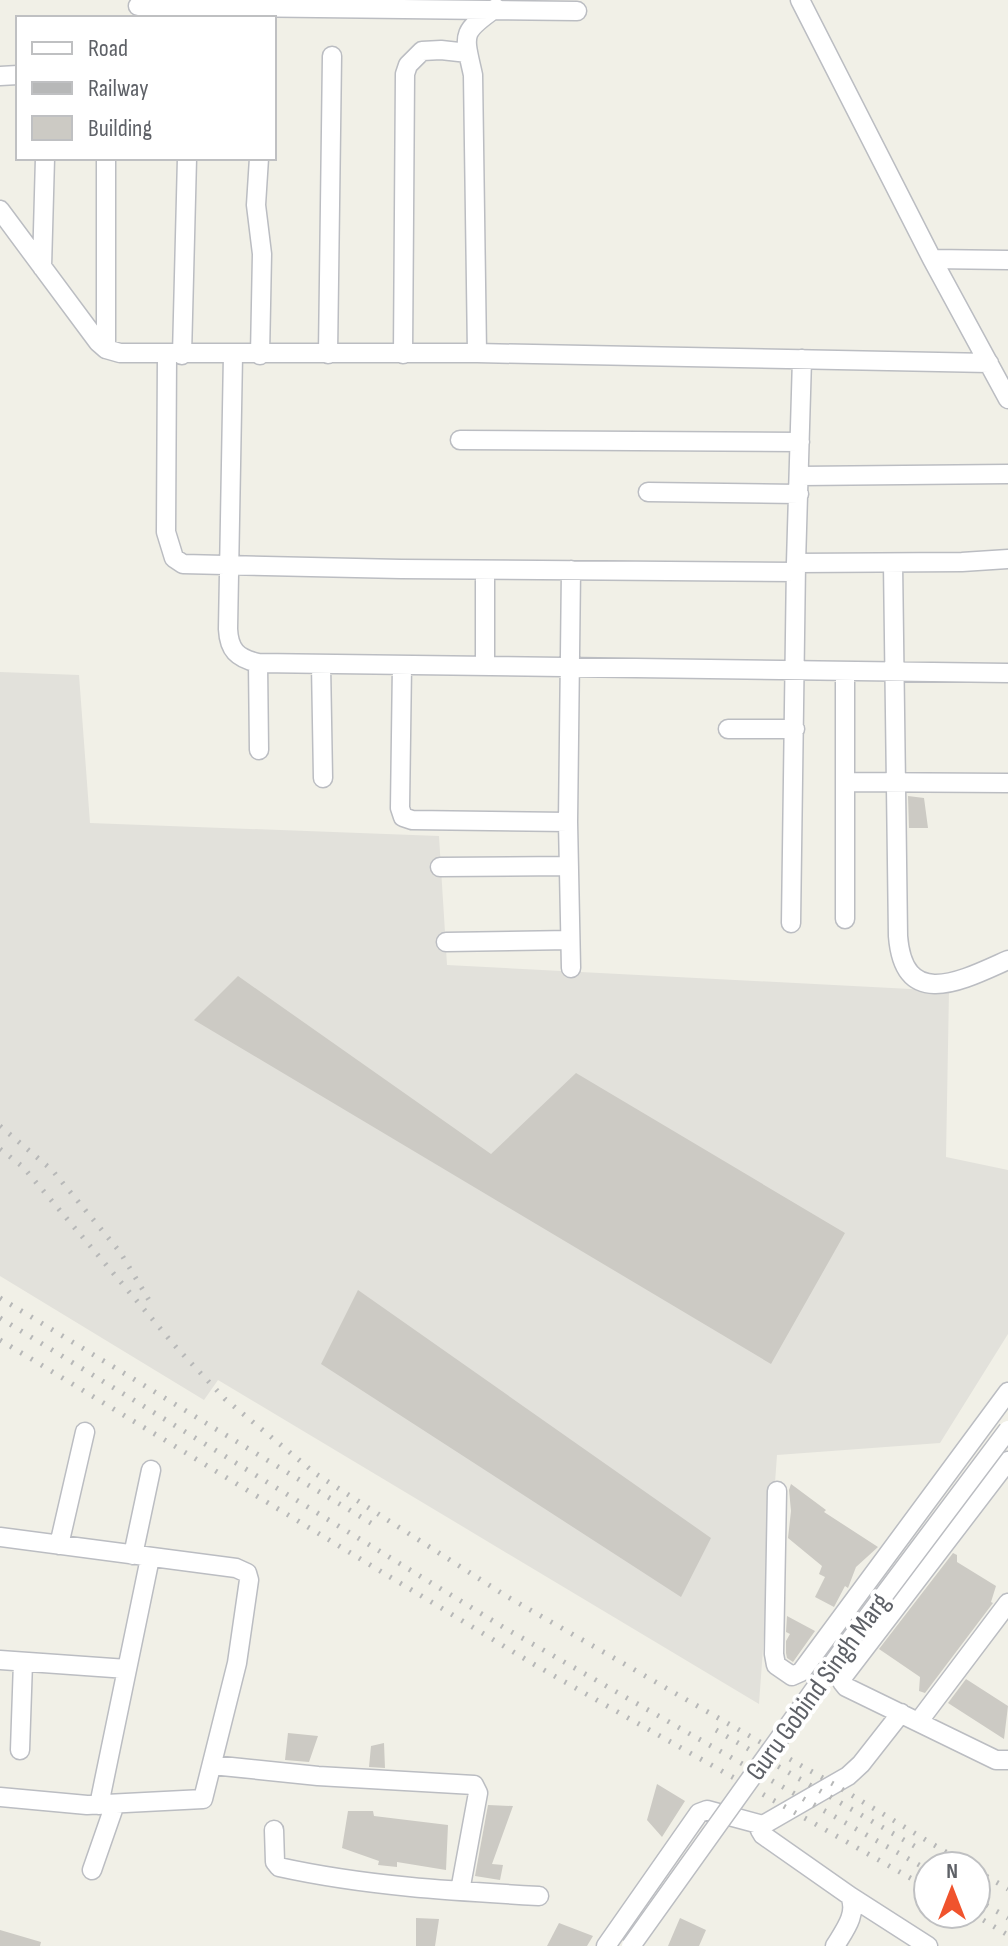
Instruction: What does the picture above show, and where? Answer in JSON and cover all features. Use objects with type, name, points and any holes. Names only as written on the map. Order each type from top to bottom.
[{"type":"street","points":[[800,0],[932,259],[1008,399]]},
{"type":"street","points":[[138,6],[199,3],[501,5],[577,11]]},
{"type":"street","points":[[477,353],[473,75],[466,39],[471,27],[501,5]]},
{"type":"street","points":[[403,354],[405,74],[408,65],[422,51],[468,53]]},
{"type":"street","points":[[328,354],[332,56]]},
{"type":"street","points":[[42,267],[45,160]]},
{"type":"street","points":[[106,160],[106,349]]},
{"type":"street","points":[[187,160],[174,355],[168,543],[174,558],[183,564],[571,570],[796,568],[1008,559]]},
{"type":"street","points":[[259,160],[256,205],[261,237],[260,355]]},
{"type":"street","points":[[0,210],[106,349],[120,353],[477,353],[989,363]]},
{"type":"street","points":[[932,259],[1008,260]]},
{"type":"street","points":[[233,355],[229,640],[238,657],[258,663],[1008,673]]},
{"type":"street","points":[[791,923],[802,359]]},
{"type":"street","points":[[460,440],[800,442]]},
{"type":"street","points":[[648,492],[1008,474]]},
{"type":"street","points":[[893,563],[898,936],[906,969],[919,980],[940,985],[1008,960]]},
{"type":"street","points":[[485,570],[485,666]]},
{"type":"street","points":[[571,570],[568,822],[571,968]]},
{"type":"street","points":[[258,663],[259,750]]},
{"type":"street","points":[[321,664],[323,778]]},
{"type":"street","points":[[402,665],[400,808],[403,817],[412,820],[568,822]]},
{"type":"street","points":[[845,672],[845,919]]},
{"type":"street","points":[[728,729],[795,729]]},
{"type":"street","points":[[845,782],[1008,783]]},
{"type":"street","points":[[440,867],[569,866]]},
{"type":"street","points":[[446,942],[570,940]]},
{"type":"street","points":[[777,1491],[774,1654],[776,1665],[792,1676],[801,1672],[1008,1392]]},
{"type":"street","name":"Guru Gobind Singh Marg","points":[[631,1946],[848,1643],[1008,1430]]},
{"type":"street","points":[[59,1545],[85,1432]]},
{"type":"street","points":[[1004,1762],[846,1687],[842,1678],[1008,1461]]},
{"type":"street","points":[[92,1870],[107,1804],[127,1669],[151,1470]]},
{"type":"street","points":[[0,1538],[241,1569],[248,1576],[237,1663],[204,1798],[200,1801],[61,1804],[0,1797]]},
{"type":"street","points":[[919,1721],[1002,1619],[1008,1603]]},
{"type":"street","points":[[0,1660],[127,1669]]},
{"type":"street","points":[[20,1750],[23,1662]]},
{"type":"street","points":[[901,1713],[848,1776],[763,1825],[760,1830],[850,1896],[928,1946]]},
{"type":"street","points":[[212,1765],[318,1776],[474,1785],[478,1793],[460,1891]]},
{"type":"street","points":[[606,1946],[699,1813],[707,1810],[763,1825]]},
{"type":"street","points":[[274,1830],[275,1862],[279,1867],[334,1878],[539,1896]]},
{"type":"street","points":[[835,1946],[851,1917],[853,1908],[850,1896]]},
{"type":"shaded area","points":[[0,672],[79,675],[90,823],[439,836],[447,965],[949,991],[946,1157],[1008,1170],[1008,1334],[940,1443],[777,1455],[759,1704],[218,1380],[204,1400],[0,1276]]},
{"type":"building","points":[[908,796],[924,798],[928,828],[909,828]]},
{"type":"building","points":[[238,976],[491,1154],[576,1073],[845,1233],[771,1364],[194,1020]]},
{"type":"building","points":[[358,1290],[711,1538],[681,1597],[321,1364]]},
{"type":"building","points":[[791,1484],[826,1510],[824,1512],[878,1547],[856,1567],[848,1588],[845,1586],[834,1607],[815,1597],[825,1577],[819,1574],[822,1566],[788,1538]]},
{"type":"building","points":[[953,1553],[957,1555],[957,1562],[996,1586],[993,1603],[925,1693],[919,1691],[920,1677],[879,1649]]},
{"type":"building","points":[[787,1616],[815,1631],[793,1662],[786,1653],[786,1641],[790,1634],[786,1632]]},
{"type":"building","points":[[966,1679],[1008,1706],[1004,1739],[948,1703]]},
{"type":"building","points":[[288,1733],[318,1736],[309,1762],[285,1760]]},
{"type":"building","points":[[384,1743],[385,1768],[369,1767],[371,1746]]},
{"type":"building","points":[[657,1784],[685,1801],[662,1837],[647,1820]]},
{"type":"building","points":[[488,1805],[513,1806],[492,1864],[503,1865],[500,1880],[475,1876]]},
{"type":"building","points":[[348,1811],[373,1811],[374,1816],[448,1825],[446,1870],[397,1862],[397,1867],[378,1865],[379,1861],[342,1848]]},
{"type":"building","points":[[416,1918],[439,1919],[435,1946],[416,1946]]},
{"type":"building","points":[[680,1918],[706,1930],[699,1946],[668,1946]]},
{"type":"building","points":[[559,1923],[593,1936],[587,1946],[547,1946]]},
{"type":"building","points":[[0,1930],[41,1942],[40,1946],[0,1946]]},
{"type":"railway","points":[[0,1126],[52,1170],[120,1252],[152,1305]]},
{"type":"railway","points":[[0,1149],[23,1167],[176,1347],[225,1399],[316,1474],[506,1596],[943,1850]]},
{"type":"railway","points":[[0,1298],[379,1528]]},
{"type":"railway","points":[[0,1318],[503,1627],[912,1861]]},
{"type":"railway","points":[[0,1340],[535,1665],[912,1879]]},
{"type":"railway","points":[[716,1730],[916,1847]]},
{"type":"railway","points":[[992,1880],[1008,1889]]},
{"type":"railway","points":[[992,1908],[1008,1918]]},
{"type":"railway","points":[[992,1925],[1008,1935]]}]
